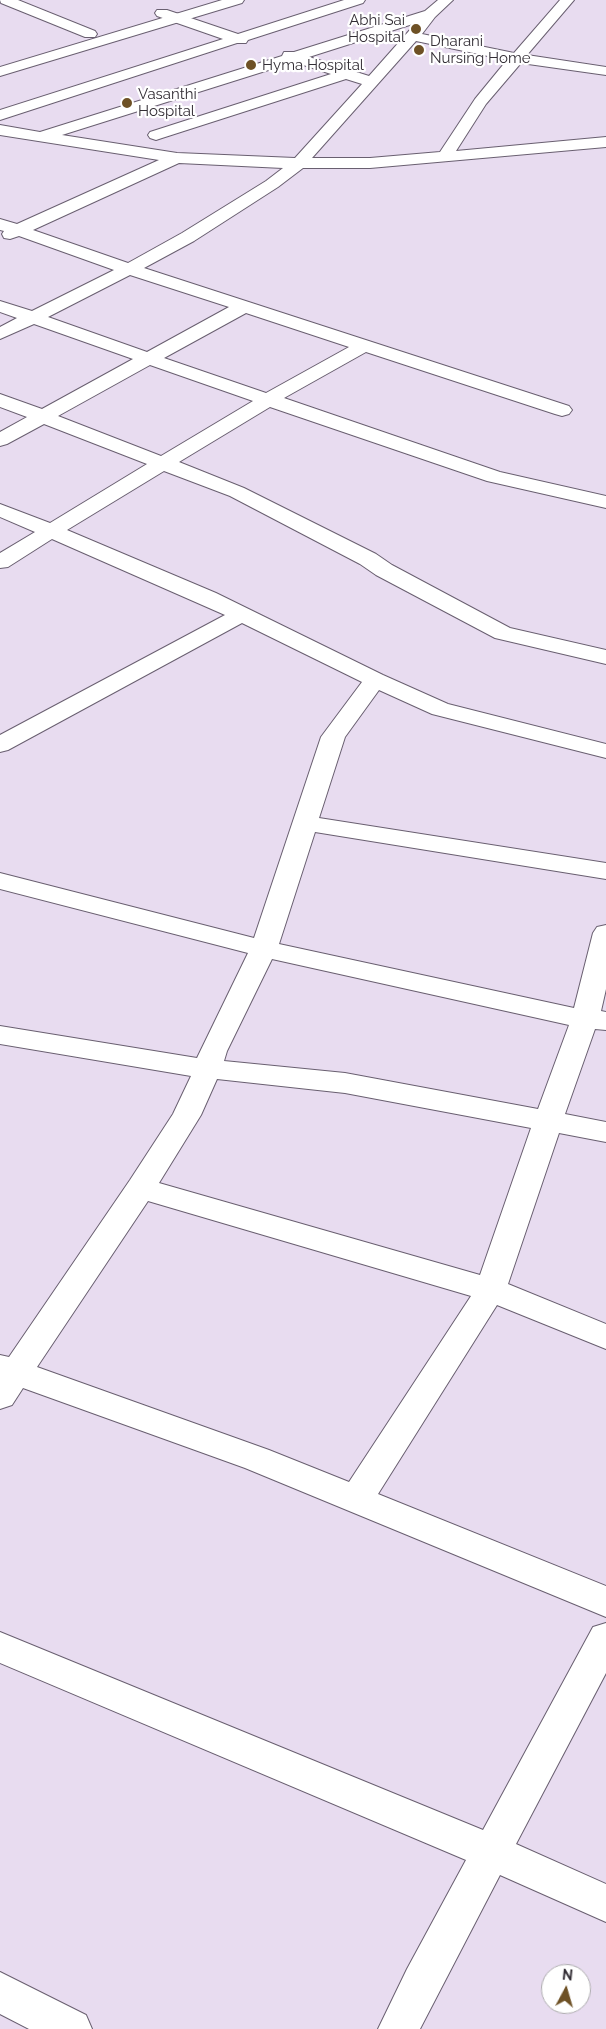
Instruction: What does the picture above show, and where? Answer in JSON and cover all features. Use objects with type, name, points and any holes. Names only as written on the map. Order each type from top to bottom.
[{"type":"street","points":[[6,0],[90,34]]},
{"type":"street","points":[[0,61],[206,0]]},
{"type":"street","points":[[0,72],[237,0]]},
{"type":"street","points":[[0,115],[358,0]]},
{"type":"street","points":[[0,334],[188,237],[272,184],[299,163],[413,36],[430,14],[446,0]]},
{"type":"street","points":[[444,156],[480,102],[566,0]]},
{"type":"street","points":[[162,13],[256,45]]},
{"type":"street","points":[[40,137],[430,14]]},
{"type":"street","points":[[413,36],[517,58],[606,71]]},
{"type":"street","points":[[274,51],[371,82]]},
{"type":"street","points":[[156,135],[346,74]]},
{"type":"street","points":[[0,130],[177,158],[299,163],[370,163],[599,143],[606,133]]},
{"type":"street","points":[[0,239],[177,158]]},
{"type":"street","points":[[0,224],[363,346],[562,410]]},
{"type":"street","points":[[0,306],[494,477],[606,502]]},
{"type":"street","points":[[0,440],[245,306]]},
{"type":"street","points":[[0,562],[164,465],[269,399],[363,346]]},
{"type":"street","points":[[0,400],[237,492],[368,559],[384,570],[503,633],[606,657]]},
{"type":"street","points":[[0,510],[208,598],[375,680],[440,709],[606,751]]},
{"type":"street","points":[[0,744],[241,615]]},
{"type":"street","points":[[375,680],[333,737],[264,948],[213,1051],[208,1068],[187,1115],[141,1188],[5,1378],[257,1459],[606,1602]]},
{"type":"street","points":[[305,823],[606,871]]},
{"type":"street","points":[[0,881],[264,948],[595,1020]]},
{"type":"street","points":[[356,1500],[490,1290],[548,1121],[595,1020],[606,933]]},
{"type":"street","points":[[0,1036],[13,1036],[208,1068],[345,1084],[606,1132]]},
{"type":"street","points":[[141,1188],[490,1290],[606,1337]]},
{"type":"street","points":[[399,2029],[491,1852],[606,1638]]},
{"type":"street","points":[[0,1647],[491,1852],[606,1903]]},
{"type":"street","points":[[0,1992],[72,2029]]},
{"type":"place","name":"Abhi Sai Hospital","points":[[416,29]]},
{"type":"place","name":"Dharani Nursing Home","points":[[419,50]]},
{"type":"place","name":"Hyma Hospital","points":[[251,65]]},
{"type":"place","name":"Vasanthi Hospital","points":[[127,103]]}]
